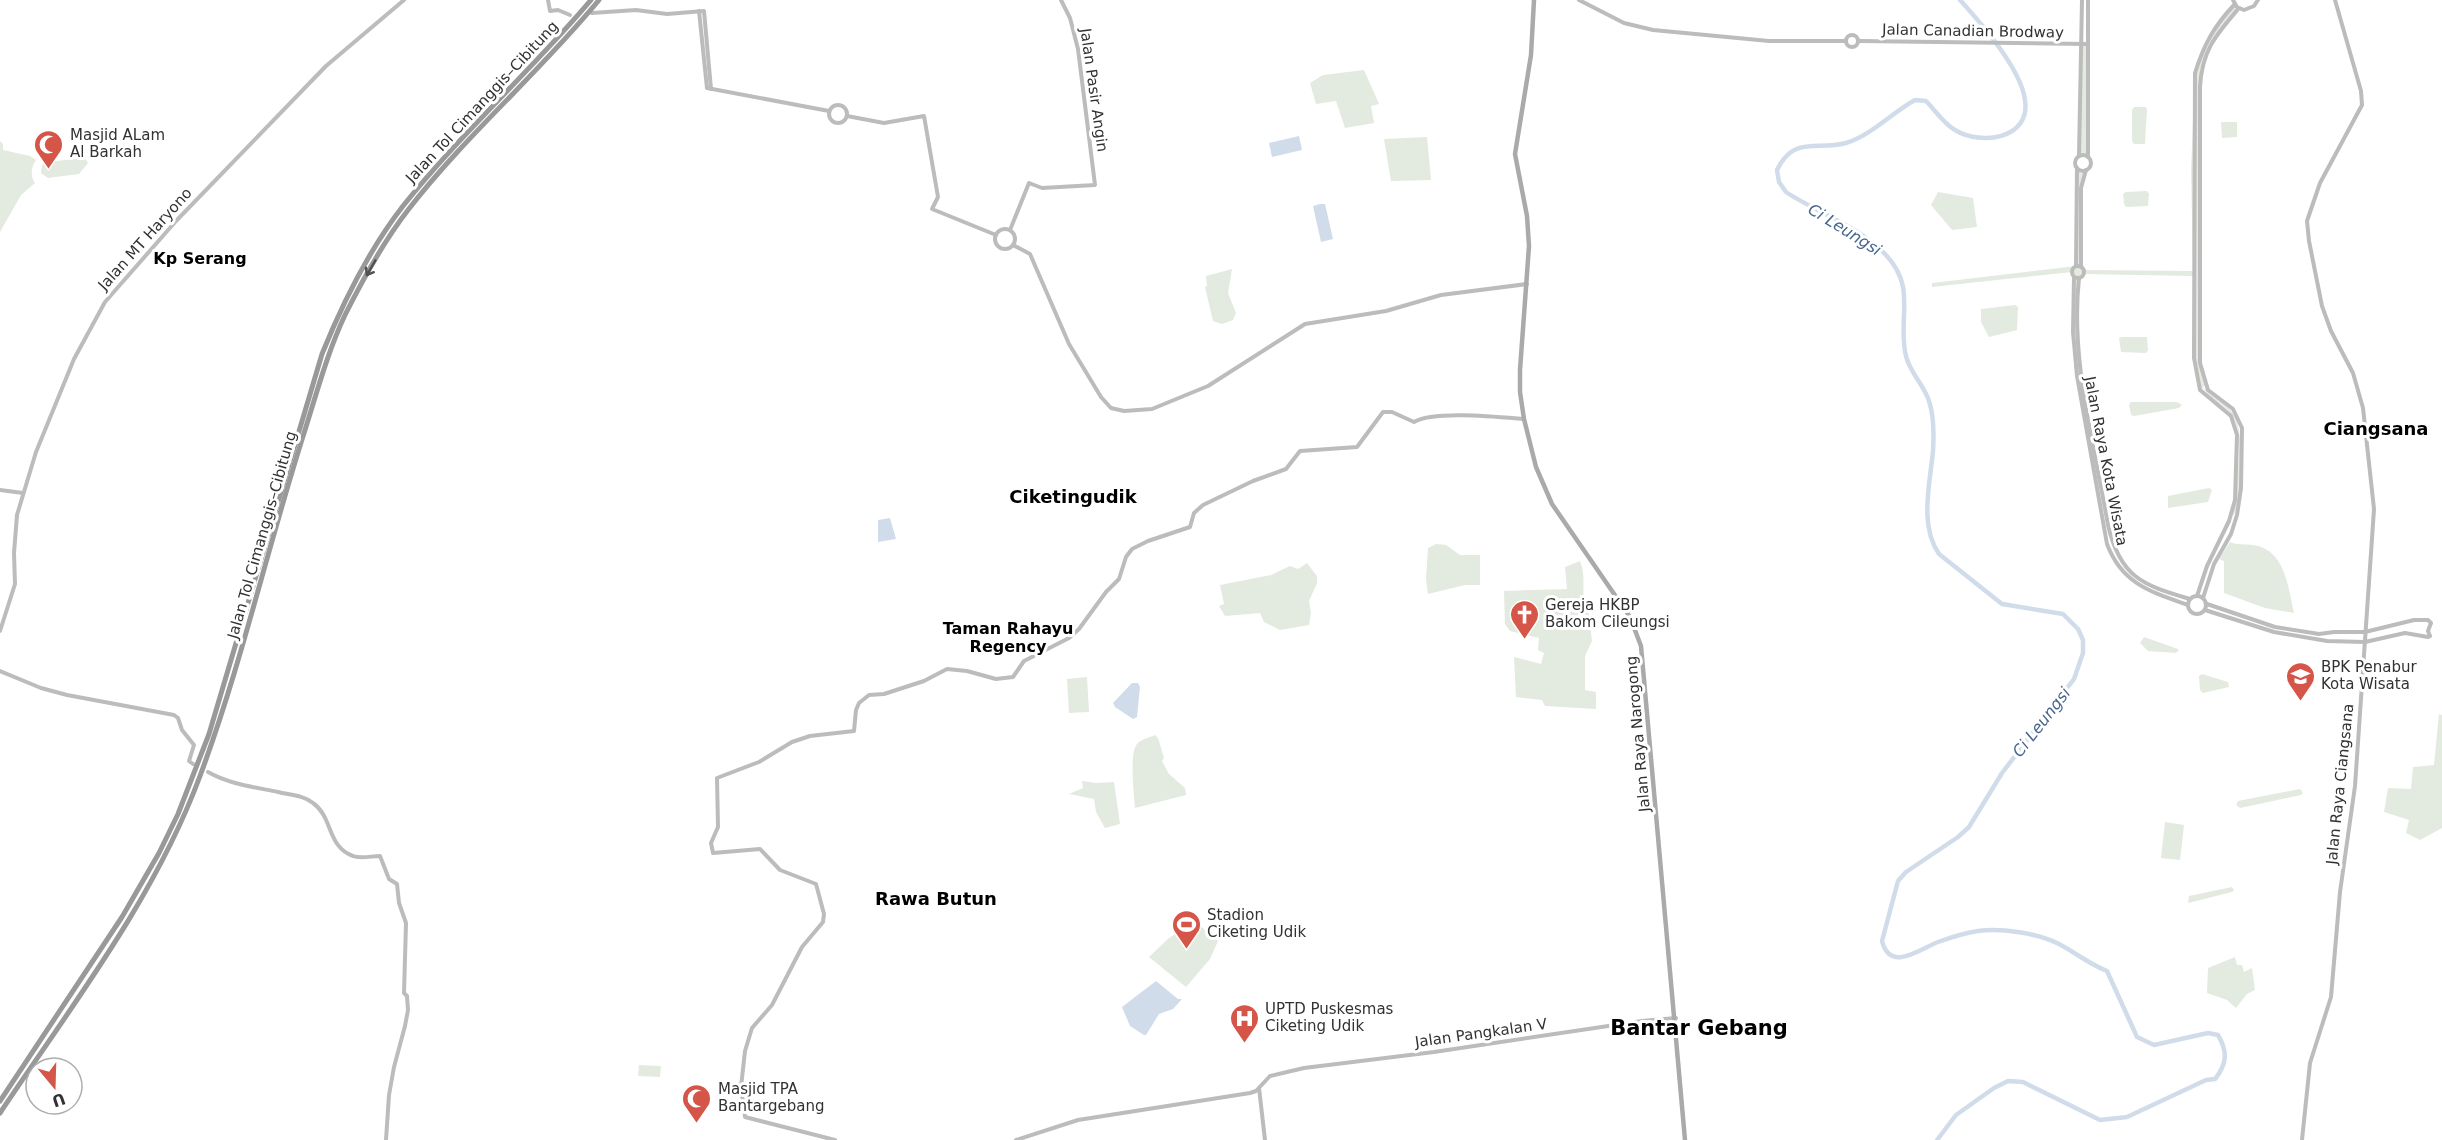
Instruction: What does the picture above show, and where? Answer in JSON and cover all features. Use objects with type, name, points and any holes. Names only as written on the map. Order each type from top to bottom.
[{"type":"highway","name":"Jalan Tol Cimanggis–Cibitung","points":[[0,1101],[128,907],[178,814],[209,734],[322,354],[340,309],[402,207],[448,153],[591,0]]},
{"type":"highway","name":"Jalan Tol Cimanggis–Cibitung","points":[[0,1113],[127,921],[165,856],[184,817],[222,711],[329,356],[350,306],[372,265],[407,211],[453,157],[599,0]]},
{"type":"main road","name":"Jalan Raya Narogong","points":[[1534,0],[1531,55],[1515,154],[1528,225],[1527,284],[1520,392],[1534,460],[1552,504],[1630,617],[1641,646],[1676,1018],[1685,1140]]},
{"type":"street","name":"Jalan MT Haryono","points":[[0,631],[15,584],[16,523],[23,493],[41,436],[74,359],[94,320],[115,288],[185,211],[326,66],[404,0]]},
{"type":"street","points":[[548,0],[550,11],[558,10],[570,15]]},
{"type":"street","name":"Jalan Pasir Angin","points":[[1010,230],[1029,183],[1042,188],[1094,186],[1078,49],[1070,18],[1061,0]]},
{"type":"street","points":[[1534,0],[1539,0]]},
{"type":"street","points":[[1580,0],[1624,23],[1653,30],[1769,41],[1846,41],[1852,35],[1859,41],[1852,48],[1847,45],[1846,41]]},
{"type":"street","points":[[2079,266],[2081,188],[2091,162],[2088,156],[2082,0]]},
{"type":"street","points":[[2079,266],[2072,270],[2077,277],[2084,273],[2079,266],[2075,161],[2079,156],[2088,0]]},
{"type":"street","points":[[2197,596],[2207,566],[2229,521],[2236,490],[2236,430],[2227,411],[2200,390],[2193,347],[2195,73],[2202,48],[2234,2],[2239,8],[2250,9],[2258,0]]},
{"type":"street","name":"Jalan Raya Ciangsana","points":[[2302,1140],[2310,1063],[2331,997],[2340,885],[2355,786],[2374,509],[2363,408],[2353,373],[2331,331],[2322,306],[2307,229],[2313,197],[2362,105],[2361,91],[2335,0]]},
{"type":"street","points":[[2203,598],[2218,556],[2235,523],[2241,499],[2242,428],[2233,409],[2205,385],[2200,363],[2198,333],[2201,70],[2210,44],[2239,8]]},
{"type":"street","points":[[592,13],[636,10],[667,14],[701,11],[709,88],[829,111]]},
{"type":"street","name":"Jalan Canadian Brodway","points":[[1859,41],[2084,44]]},
{"type":"street","points":[[840,105],[846,110],[847,116],[842,123],[834,123],[829,117],[829,111],[833,106],[840,105]]},
{"type":"street","points":[[847,116],[884,123],[924,116],[938,197],[932,209],[996,235]]},
{"type":"street","points":[[2079,156],[2088,156]]},
{"type":"street","points":[[2076,168],[2086,170]]},
{"type":"street","points":[[996,235],[1002,230],[1010,230],[1015,236],[1013,245]]},
{"type":"street","points":[[996,235],[1000,247],[1013,245],[1030,254],[1069,344],[1109,407],[1114,410],[1144,410],[1208,386],[1305,324],[1386,311],[1441,295],[1527,284]]},
{"type":"street","name":"Jalan Raya Kota Wisata","points":[[2077,277],[2080,368],[2108,525],[2115,549],[2121,562],[2137,577],[2153,587],[2190,599]]},
{"type":"street","name":"Jalan Raya Kota Wisata","points":[[2077,277],[2073,332],[2077,376],[2107,544],[2115,562],[2142,588],[2188,604]]},
{"type":"street","points":[[2200,390],[2205,385]]},
{"type":"street","points":[[835,1140],[767,1124],[745,1117],[743,1112],[741,1087],[745,1051],[752,1028],[772,1005],[797,956],[823,922],[824,914],[816,884],[780,870],[760,849],[713,852],[711,843],[718,827],[717,778],[759,762],[792,742],[810,736],[854,731],[856,710],[859,703],[869,695],[924,681],[947,669],[967,671],[996,679],[1013,677],[1020,665],[1052,645],[1069,638],[1079,629],[1106,592],[1119,579],[1126,557],[1132,549],[1148,541],[1188,528],[1192,525],[1194,513],[1203,505],[1253,481],[1286,469],[1300,451],[1357,447],[1380,413],[1384,411],[1392,412],[1413,422],[1423,418],[1443,416],[1524,419]]},
{"type":"street","points":[[0,490],[23,493]]},
{"type":"street","points":[[2229,521],[2235,523]]},
{"type":"street","points":[[2197,596],[2203,598],[2206,604],[2205,610],[2200,614],[2195,614],[2190,610],[2188,604],[2190,599],[2197,596]]},
{"type":"street","points":[[2205,610],[2274,632],[2332,642],[2357,643],[2405,633],[2428,637],[2431,623],[2428,620],[2414,620],[2365,632],[2319,634],[2296,632],[2259,623],[2206,604]]},
{"type":"street","points":[[2371,630],[2369,634],[2372,641]]},
{"type":"street","points":[[2357,643],[2360,640],[2358,632]]},
{"type":"street","points":[[0,671],[41,688],[67,695],[174,715],[195,747],[189,761],[193,764]]},
{"type":"street","points":[[208,772],[225,780],[295,795],[313,803],[326,817],[333,840],[338,846],[355,857],[380,856],[389,879],[397,884],[399,903],[406,923],[404,993],[408,1010],[392,1078],[386,1140]]},
{"type":"street","name":"Jalan Pangkalan V","points":[[1016,1140],[1078,1120],[1250,1093],[1270,1076],[1310,1067],[1676,1018]]},
{"type":"street","points":[[1258,1088],[1265,1140]]},
{"type":"shaded area","points":[[2235,4],[2239,8],[2218,32],[2201,70],[2200,363],[2205,385],[2203,387],[2231,411],[2237,423],[2241,466],[2239,497],[2233,516],[2239,451],[2238,437],[2233,417],[2203,388],[2200,390],[2194,358],[2193,276],[2084,274],[2079,278],[2077,308],[2086,434],[2074,351],[2074,277],[2072,272],[1932,287],[1932,283],[2076,266],[2078,169],[2086,170],[2082,178],[2081,267],[2083,270],[2193,271],[2191,170],[2195,73],[2202,48]]},
{"type":"shaded area","points":[[2081,44],[2086,44],[2088,157],[2079,156]]},
{"type":"shaded area","points":[[1364,70],[1379,104],[1371,106],[1374,123],[1345,128],[1336,101],[1316,104],[1310,83],[1323,75]]},
{"type":"shaded area","points":[[2134,107],[2146,107],[2147,110],[2145,144],[2134,144],[2132,141],[2132,110]]},
{"type":"shaded area","points":[[2221,122],[2237,122],[2237,137],[2222,138]]},
{"type":"shaded area","points":[[1427,137],[1431,180],[1391,181],[1384,139]]},
{"type":"shaded area","points":[[0,141],[3,144],[3,150],[30,156],[36,160],[32,172],[35,183],[21,195],[0,232]]},
{"type":"shaded area","points":[[85,158],[88,163],[79,174],[48,178],[41,173],[42,165],[46,162]]},
{"type":"shaded area","points":[[2147,191],[2148,206],[2126,207],[2124,204],[2123,194],[2126,192]]},
{"type":"shaded area","points":[[1938,192],[1973,198],[1977,227],[1952,230],[1931,205]]},
{"type":"shaded area","points":[[1232,269],[1228,293],[1236,313],[1233,320],[1222,324],[1213,321],[1205,287],[1207,286],[1206,276]]},
{"type":"shaded area","points":[[2015,305],[2018,307],[2017,330],[1989,337],[1981,322],[1981,309]]},
{"type":"shaded area","points":[[2147,337],[2148,350],[2146,353],[2121,352],[2119,338]]},
{"type":"shaded area","points":[[2131,402],[2177,402],[2182,405],[2179,408],[2134,416],[2131,415],[2129,405]]},
{"type":"shaded area","points":[[2209,488],[2212,490],[2208,502],[2168,508],[2168,496]]},
{"type":"shaded area","points":[[2230,542],[2258,546],[2275,556],[2284,573],[2294,613],[2265,608],[2224,593],[2224,561],[2219,559]]},
{"type":"shaded area","points":[[1436,544],[1446,545],[1460,555],[1480,555],[1480,585],[1465,585],[1428,594],[1426,579],[1428,548]]},
{"type":"shaded area","points":[[1580,561],[1583,572],[1584,606],[1588,607],[1592,641],[1585,656],[1585,690],[1596,692],[1596,709],[1545,706],[1542,700],[1516,697],[1514,657],[1541,664],[1544,653],[1538,650],[1539,638],[1510,631],[1505,624],[1504,591],[1567,589],[1565,567]]},
{"type":"shaded area","points":[[1307,563],[1317,576],[1317,583],[1309,601],[1311,613],[1309,625],[1280,630],[1264,622],[1260,613],[1225,616],[1219,606],[1224,604],[1220,585],[1271,575],[1290,566],[1298,569]]},
{"type":"shaded area","points":[[2144,637],[2179,650],[2176,653],[2148,651],[2140,643]]},
{"type":"shaded area","points":[[2202,674],[2228,682],[2229,687],[2203,693],[2200,690],[2199,676]]},
{"type":"shaded area","points":[[1087,677],[1089,712],[1069,713],[1067,679]]},
{"type":"shaded area","points":[[2439,714],[2442,715],[2442,828],[2420,840],[2406,833],[2409,820],[2384,812],[2388,788],[2411,789],[2413,767],[2434,765]]},
{"type":"shaded area","points":[[1155,735],[1164,758],[1162,761],[1169,774],[1185,788],[1186,795],[1135,808],[1133,756],[1137,744]]},
{"type":"shaded area","points":[[1082,781],[1114,782],[1120,824],[1105,828],[1096,812],[1094,799],[1069,794],[1083,788]]},
{"type":"shaded area","points":[[2300,789],[2303,793],[2301,795],[2240,808],[2236,805],[2238,801]]},
{"type":"shaded area","points":[[2165,822],[2184,825],[2180,860],[2161,858]]},
{"type":"shaded area","points":[[2232,887],[2234,890],[2232,892],[2188,903],[2189,896]]},
{"type":"shaded area","name":"Stadion Ciketing Udik","points":[[1192,923],[1198,924],[1218,941],[1210,959],[1186,987],[1149,957],[1169,938]]},
{"type":"shaded area","points":[[2235,957],[2237,965],[2242,965],[2244,972],[2252,968],[2255,990],[2247,994],[2236,1008],[2227,1000],[2207,993],[2208,968]]},
{"type":"shaded area","points":[[639,1065],[661,1066],[660,1077],[638,1076]]},
{"type":"water","points":[[1299,136],[1302,150],[1272,157],[1269,143]]},
{"type":"water","points":[[1325,204],[1333,239],[1321,242],[1313,206]]},
{"type":"water","points":[[890,518],[896,539],[878,542],[878,520]]},
{"type":"water","points":[[1132,683],[1138,683],[1140,687],[1137,717],[1133,719],[1115,707],[1113,703]]},
{"type":"water","points":[[1156,981],[1178,999],[1182,999],[1173,1009],[1159,1014],[1144,1035],[1130,1026],[1122,1007]]},
{"type":"waterway","name":"Ci Leungsi","points":[[1937,1140],[1956,1115],[1994,1088],[2008,1081],[2023,1082],[2100,1120],[2127,1117],[2206,1080],[2215,1079],[2225,1058],[2218,1035],[2208,1033],[2154,1045],[2137,1037],[2107,971],[2050,940],[2019,932],[1978,931],[1948,938],[1914,953],[1898,957],[1886,951],[1882,941],[1898,881],[1906,872],[1969,827],[2002,773],[2074,679],[2083,653],[2083,640],[2078,629],[2063,614],[2002,604],[1939,554],[1929,530],[1927,504],[1933,445],[1932,413],[1927,395],[1906,356],[1904,296],[1897,270],[1872,242],[1786,192],[1779,182],[1777,170],[1791,152],[1807,146],[1835,145],[1855,140],[1915,100],[1926,101],[1955,130],[1978,138],[2002,136],[2012,131],[2020,123],[2025,113],[2025,100],[2016,75],[1999,47],[1960,0]]},
{"type":"place","name":"Masjid ALam Al Barkah","points":[[49,170]]},
{"type":"place","name":"Gereja HKBP Bakom Cileungsi","points":[[1524,640]]},
{"type":"place","name":"BPK Penabur Kota Wisata","points":[[2300,702]]},
{"type":"place","name":"Stadion Ciketing Udik","points":[[1186,950]]},
{"type":"place","name":"UPTD Puskesmas Ciketing Udik","points":[[1244,1044]]},
{"type":"place","name":"Masjid TPA Bantargebang","points":[[697,1124]]},
{"type":"district","name":"Kp Serang","points":[[200,258]]},
{"type":"district","name":"Ciangsana","points":[[2376,429]]},
{"type":"district","name":"Ciketingudik","points":[[1073,497]]},
{"type":"district","name":"Taman Rahayu Regency","points":[[1008,637]]},
{"type":"district","name":"Rawa Butun","points":[[936,899]]},
{"type":"district","name":"Bantar Gebang","points":[[1699,1028]]}]
